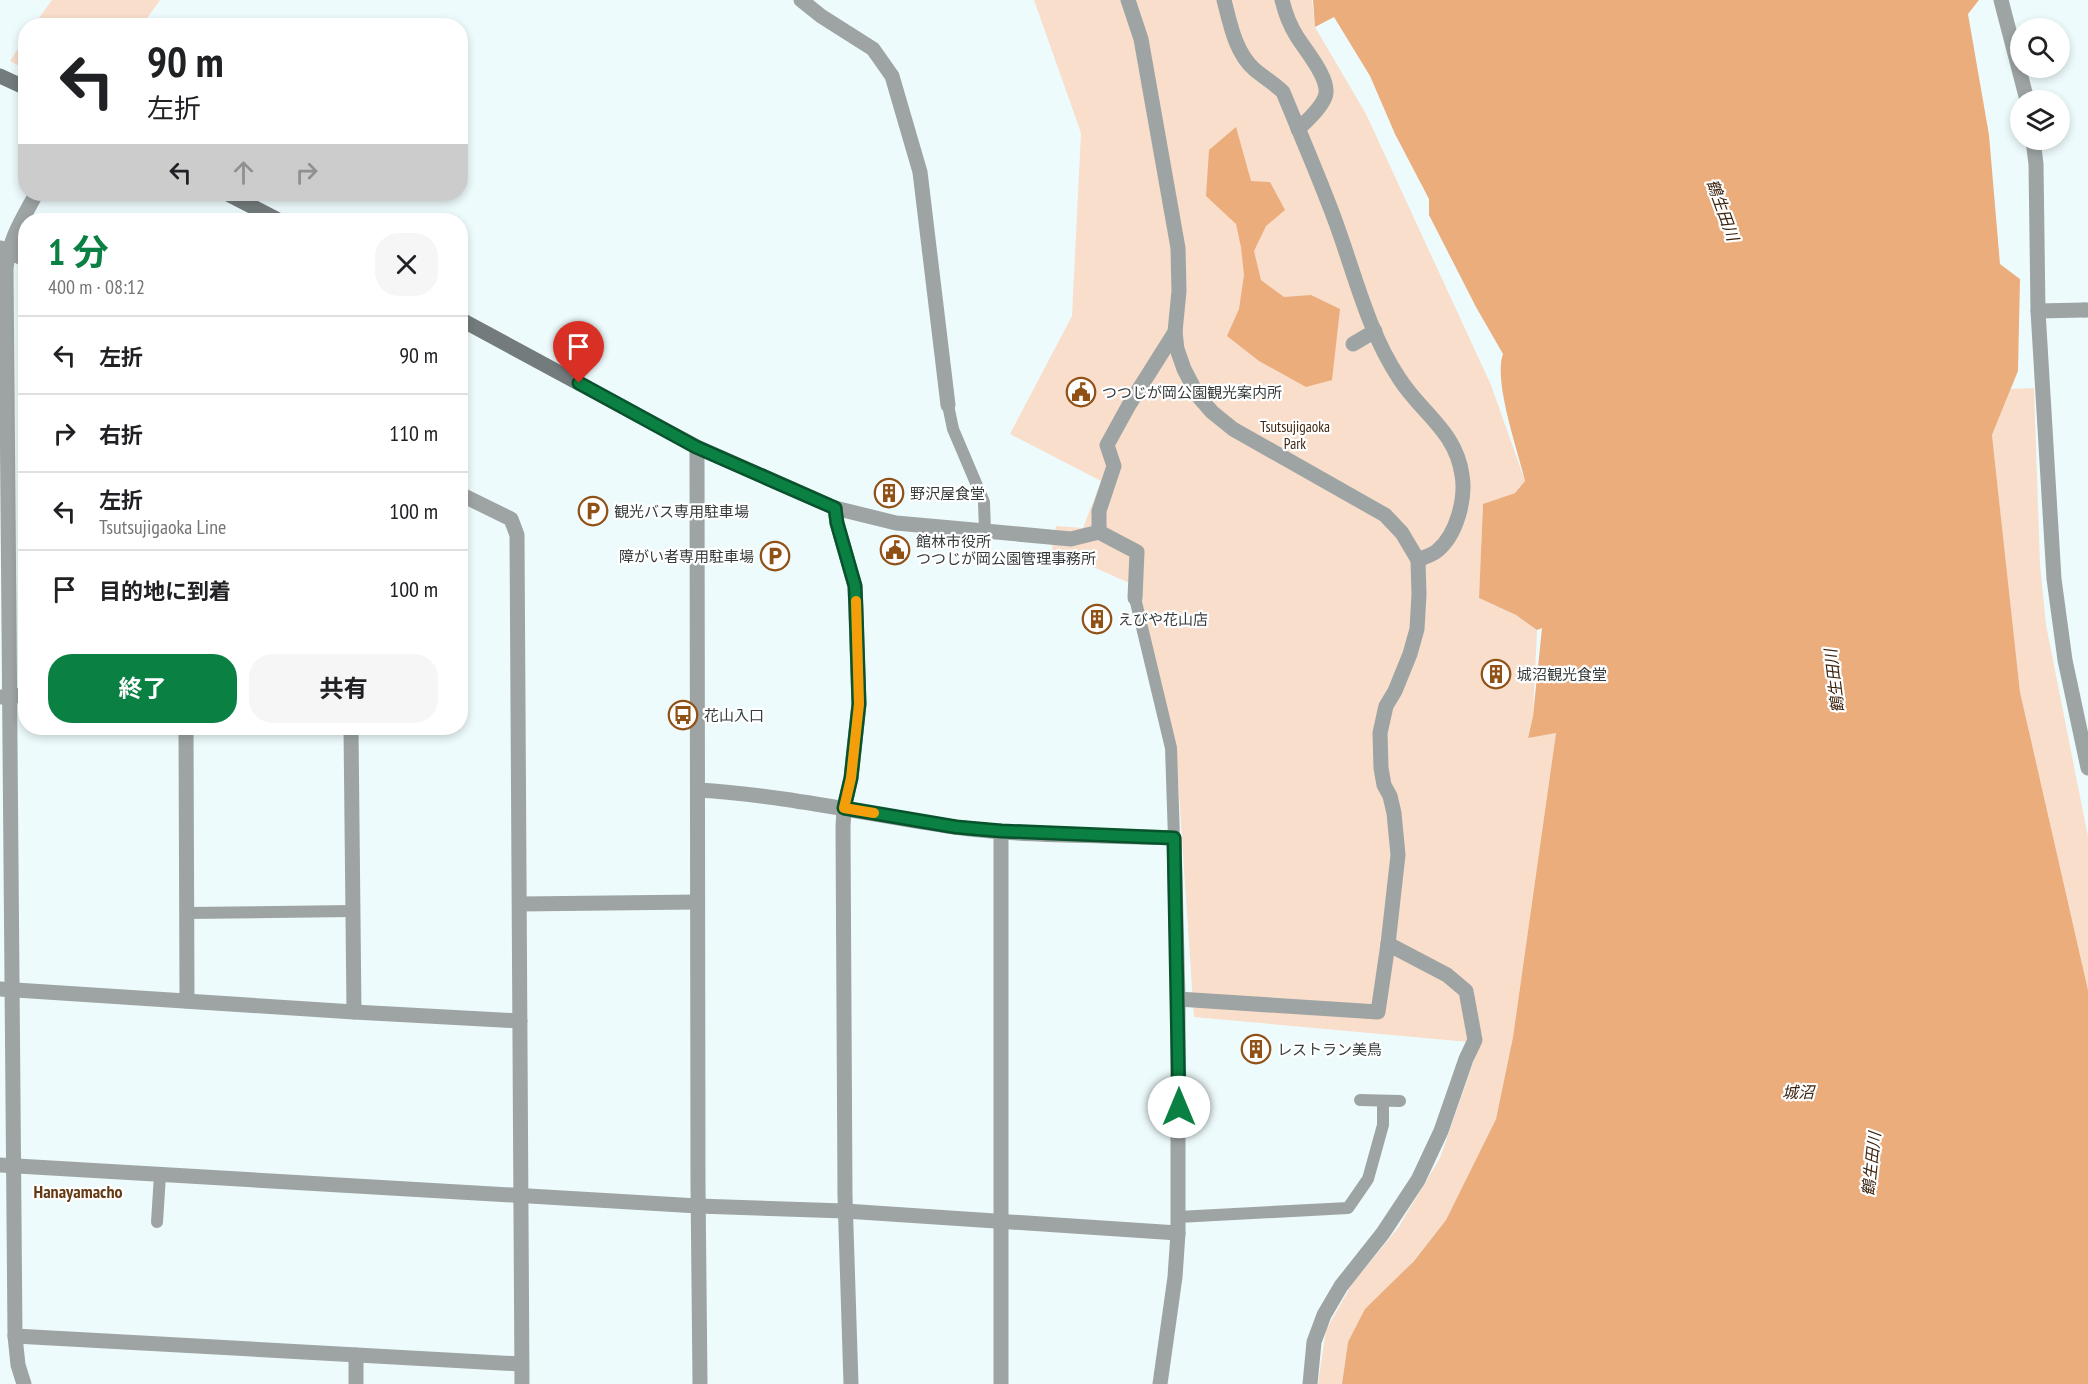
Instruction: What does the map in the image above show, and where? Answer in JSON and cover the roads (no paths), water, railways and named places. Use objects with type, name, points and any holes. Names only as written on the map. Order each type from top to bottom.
[{"type":"main road","points":[[0,76],[18,84]]},
{"type":"main road","points":[[241,201],[265,213]]},
{"type":"main road","points":[[468,323],[696,447],[835,508]]},
{"type":"street","points":[[801,0],[873,50],[892,76],[920,172],[948,405]]},
{"type":"street","points":[[1128,0],[1141,39],[1178,248],[1179,291],[1175,332],[1177,349],[1184,369],[1198,396],[1212,412],[1233,429],[1385,515],[1402,533],[1418,560],[1417,630],[1403,674],[1386,706],[1380,733],[1381,768],[1384,785],[1390,796],[1394,813],[1398,855],[1378,1012],[1178,999]]},
{"type":"street","points":[[1224,0],[1238,46],[1252,68],[1283,92],[1336,224],[1352,274],[1384,356],[1403,386],[1448,436],[1459,458],[1464,487],[1454,528],[1438,550],[1418,560]]},
{"type":"street","points":[[1282,0],[1284,11],[1295,33],[1320,72],[1327,89],[1325,98],[1298,129]]},
{"type":"street","points":[[2001,0],[2024,90]]},
{"type":"street","points":[[2034,150],[2038,311],[2054,579],[2065,660],[2088,768]]},
{"type":"street","points":[[18,228],[4,249],[6,269],[3,390],[6,1166],[15,1336],[18,1365],[24,1384]]},
{"type":"street","points":[[4,249],[18,256]]},
{"type":"street","points":[[2038,311],[2086,310]]},
{"type":"street","points":[[1353,344],[1375,331]]},
{"type":"street","points":[[1099,531],[1099,511],[1114,466],[1107,445],[1175,332]]},
{"type":"street","points":[[696,447],[700,1384]]},
{"type":"street","points":[[468,498],[511,519],[517,535],[522,1384]]},
{"type":"street","points":[[851,1384],[845,1211],[844,808],[851,778],[859,704],[855,586],[835,508],[896,523],[1071,539],[1099,531],[1137,552],[1135,598]]},
{"type":"street","points":[[186,735],[188,1001]]},
{"type":"street","points":[[351,735],[354,1012]]},
{"type":"street","points":[[698,790],[844,808],[956,827],[1174,838],[1178,999],[1178,1233],[1175,1277],[1160,1384]]},
{"type":"street","points":[[1001,831],[1001,1384]]},
{"type":"street","points":[[520,904],[697,902]]},
{"type":"street","points":[[1310,1384],[1314,1342],[1324,1315],[1341,1286],[1383,1233],[1418,1180],[1441,1131],[1475,1040],[1466,991],[1447,975],[1388,944]]},
{"type":"street","points":[[6,989],[520,1021]]},
{"type":"street","points":[[6,1166],[698,1206],[845,1211],[1178,1233]]},
{"type":"street","points":[[15,1336],[521,1364]]},
{"type":"street","points":[[356,1355],[356,1384]]},
{"type":"lane","points":[[948,405],[953,429],[984,502],[985,531]]},
{"type":"lane","points":[[1135,598],[1171,748],[1174,838]]},
{"type":"lane","points":[[187,913],[353,911]]},
{"type":"lane","points":[[1360,1100],[1400,1101]]},
{"type":"lane","points":[[1178,1217],[1348,1208],[1368,1179],[1384,1119],[1383,1101]]},
{"type":"lane","points":[[157,1222],[160,1175]]},
{"type":"water","name":"城沼","points":[[1313,0],[1979,0],[1968,14],[1989,135],[2000,264],[2020,279],[2018,371],[1992,435],[2020,692],[2088,990],[2088,1384],[1342,1384],[1348,1342],[1365,1309],[1413,1262],[1446,1220],[1496,1119],[1513,1037],[1556,733],[1528,738],[1533,716],[1542,628],[1537,630],[1516,615],[1479,598],[1483,504],[1515,493],[1525,481],[1512,435],[1501,381],[1503,354],[1429,215],[1429,199],[1395,134],[1370,76],[1334,17],[1315,27]]},
{"type":"water","points":[[1236,127],[1251,181],[1270,182],[1285,210],[1266,226],[1254,251],[1261,280],[1284,297],[1311,295],[1340,309],[1332,380],[1306,387],[1259,361],[1227,336],[1239,309],[1244,275],[1241,247],[1236,224],[1206,196],[1209,150]]},
{"type":"place","name":"つつじが岡公園観光案内所","points":[[1081,392]]},
{"type":"place","name":"野沢屋食堂","points":[[889,493]]},
{"type":"place","name":"観光バス専用駐車場","points":[[593,511]]},
{"type":"place","name":"館林市役所 つつじが岡公園管理事務所","points":[[895,550]]},
{"type":"place","name":"障がい者専用駐車場","points":[[775,556]]},
{"type":"place","name":"えびや花山店","points":[[1097,619]]},
{"type":"place","name":"城沼観光食堂","points":[[1496,674]]},
{"type":"place","name":"花山入口","points":[[683,715]]},
{"type":"place","name":"レストラン美鳥","points":[[1256,1049]]},
{"type":"district","name":"Hanayamacho","points":[[78,1191]]},
{"type":"water label","name":"鶴生田川","points":[[1723,210]]},
{"type":"water label","name":"鶴生田川","points":[[1834,681]]},
{"type":"water label","name":"鶴生田川","points":[[1871,1164]]},
{"type":"park label","name":"Tsutsujigaoka Park","points":[[1295,434]]}]
